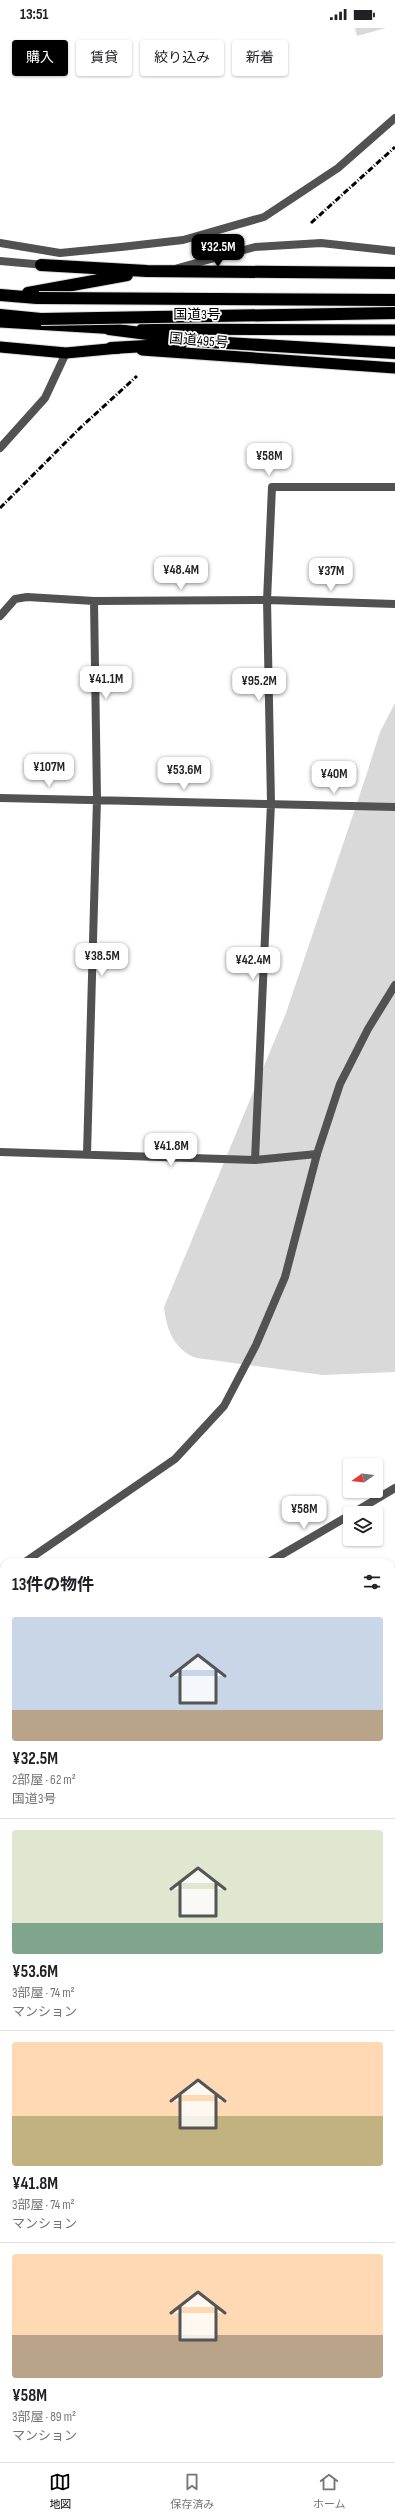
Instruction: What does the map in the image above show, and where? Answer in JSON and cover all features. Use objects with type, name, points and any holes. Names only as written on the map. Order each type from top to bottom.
[{"type":"highway","points":[[41,265],[147,271],[395,273]]},
{"type":"highway","points":[[28,293],[147,271]]},
{"type":"highway","name":"国道3号","points":[[0,290],[28,293],[324,297],[395,296]]},
{"type":"highway","points":[[0,295],[39,298],[145,300],[395,300]]},
{"type":"highway","points":[[0,314],[41,320],[395,313]]},
{"type":"highway","name":"国道3号","points":[[0,322],[109,329],[395,330]]},
{"type":"highway","points":[[109,329],[210,342],[395,353]]},
{"type":"highway","points":[[111,348],[210,342]]},
{"type":"highway","name":"国道495号","points":[[0,347],[66,353],[111,348],[395,368]]},
{"type":"street","points":[[0,243],[60,253],[122,247],[183,240],[264,217],[338,168],[395,118]]},
{"type":"street","points":[[0,261],[41,265],[177,268],[255,247],[321,243],[395,251]]},
{"type":"street","points":[[0,448],[45,398],[66,353]]},
{"type":"street","points":[[255,1160],[271,803],[267,600],[272,487],[395,486]]},
{"type":"street","points":[[0,616],[15,599],[27,597],[94,601],[267,600],[395,604]]},
{"type":"street","points":[[88,1154],[97,799],[94,601]]},
{"type":"street","points":[[0,798],[97,799],[395,807]]},
{"type":"street","points":[[31,1558],[175,1459],[224,1406],[256,1345],[285,1276],[317,1154],[340,1084],[368,1029],[395,985]]},
{"type":"street","points":[[0,1152],[255,1160],[317,1154]]},
{"type":"street","points":[[365,1506],[395,1488]]},
{"type":"street","points":[[276,1558],[343,1519]]},
{"type":"shaded area","points":[[355,28],[386,28],[357,36]]},
{"type":"shaded area","points":[[395,703],[395,1372],[323,1375],[197,1358],[182,1350],[173,1338],[169,1331],[164,1307],[286,1013],[380,732]]},
{"type":"railway","points":[[311,223],[395,147]]},
{"type":"railway","points":[[0,508],[80,428],[137,376]]}]
